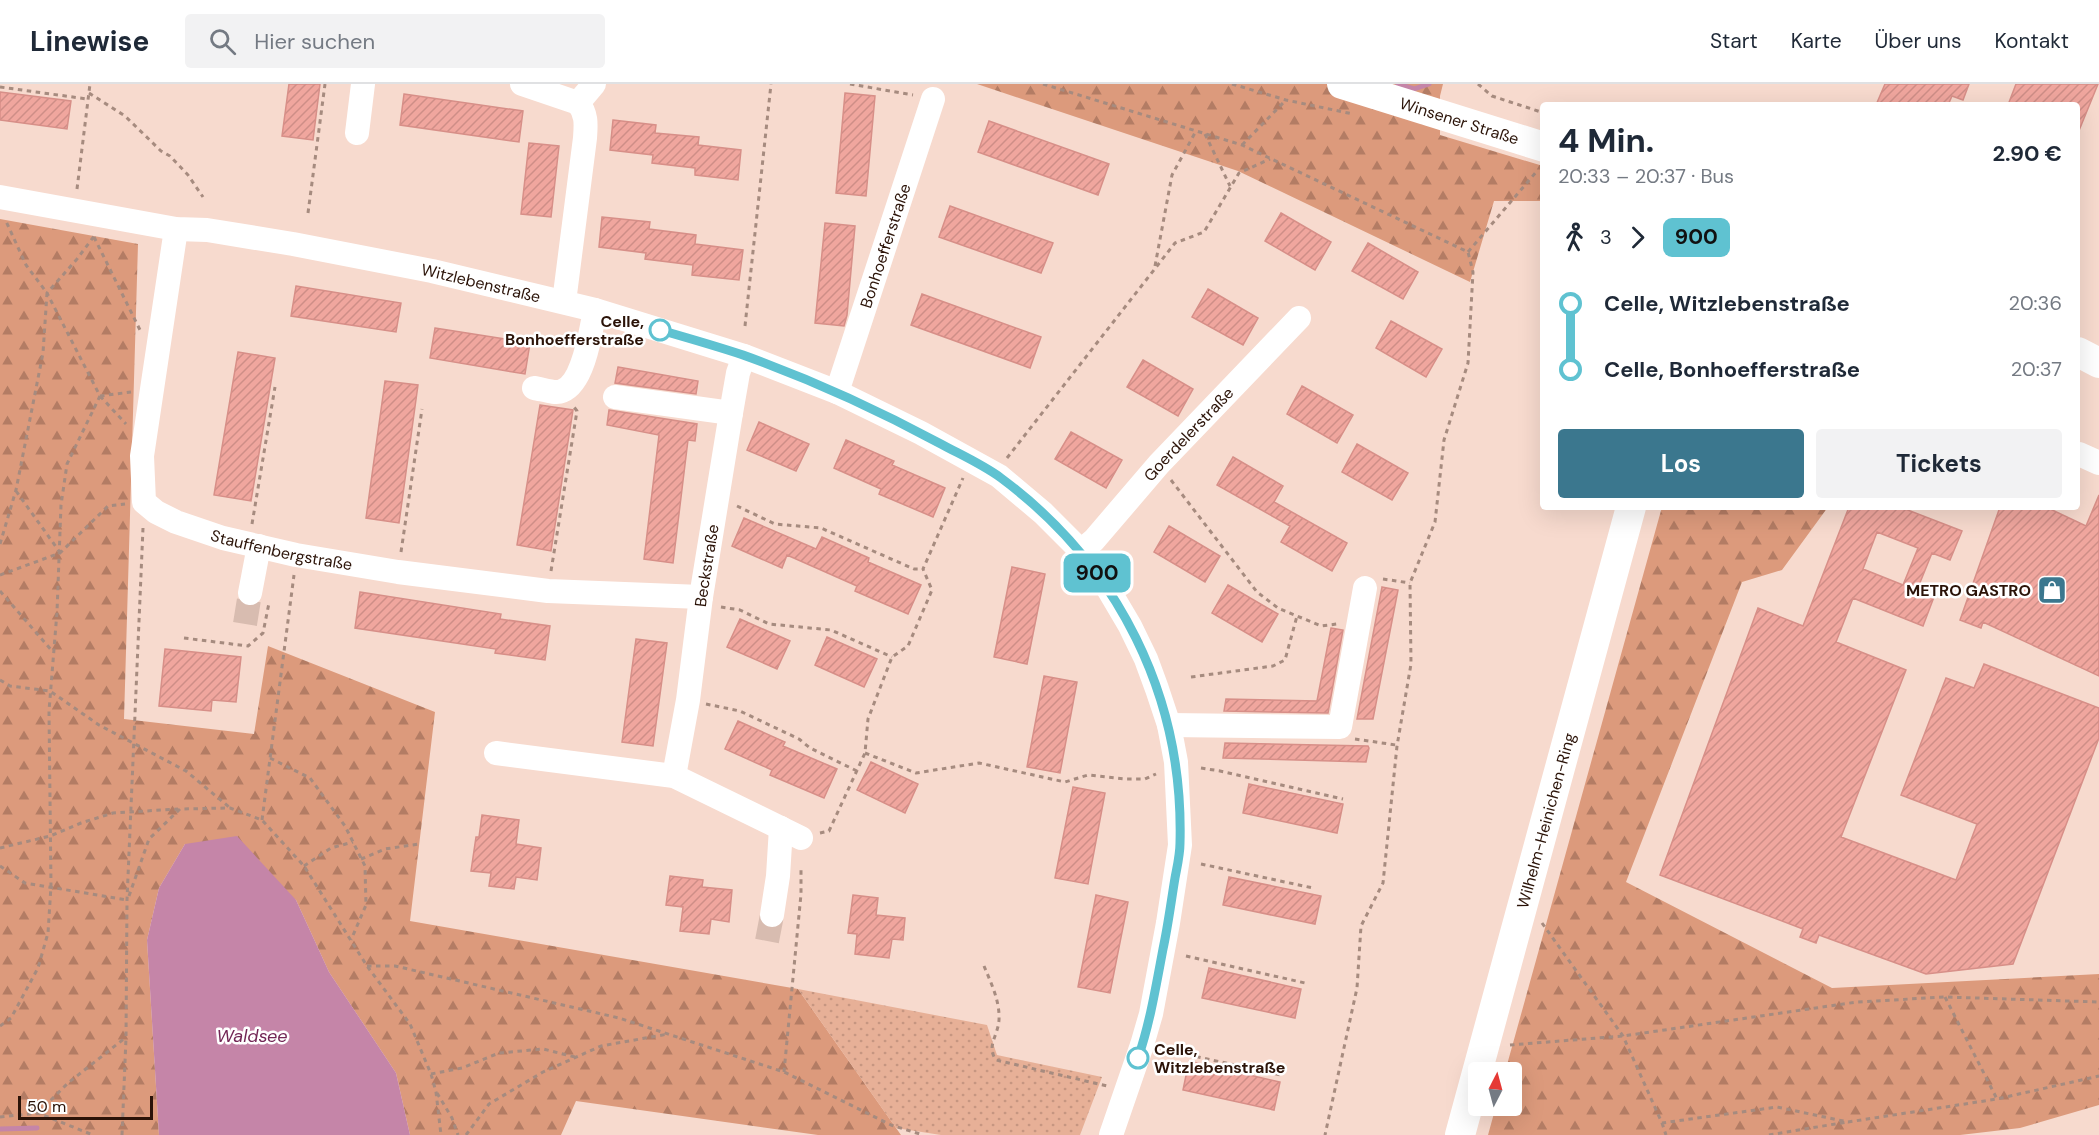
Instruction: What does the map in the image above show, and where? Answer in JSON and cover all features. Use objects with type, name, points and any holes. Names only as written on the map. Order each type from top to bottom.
[{"type":"main road","name":"Winsener Straße","points":[[1342,84],[1514,138],[1538,160]]},
{"type":"main road","points":[[2080,353],[2099,363]]},
{"type":"main road","name":"Wilhelm-Heinichen-Ring","points":[[1460,1135],[1630,510]]},
{"type":"street","points":[[357,133],[363,84]]},
{"type":"street","points":[[522,84],[578,102],[584,110],[585,138],[564,302]]},
{"type":"street","points":[[578,102],[594,84]]},
{"type":"street","name":"Bonhoefferstraße","points":[[837,392],[933,99]]},
{"type":"street","name":"Witzlebenstraße","points":[[1,204],[90,213],[176,229],[207,230],[293,244],[432,271],[595,309],[744,356],[837,392],[921,433],[999,477],[1043,513],[1081,551],[1107,587],[1130,626],[1146,660],[1168,725],[1176,762],[1180,844],[1168,923],[1151,1014],[1111,1135]]},
{"type":"street","points":[[144,502],[143,443],[176,229]]},
{"type":"street","points":[[534,388],[560,392],[571,386],[578,376],[595,309]]},
{"type":"street","name":"Goerdelerstraße","points":[[1081,551],[1094,540],[1159,464],[1299,318]]},
{"type":"street","name":"Beckstraße","points":[[674,776],[688,700],[701,601],[731,413],[738,373],[744,356]]},
{"type":"street","points":[[615,397],[731,413]]},
{"type":"street","name":"Stauffenbergstraße","points":[[144,502],[156,512],[176,522],[222,538],[296,555],[398,572],[548,591],[701,601]]},
{"type":"street","points":[[254,545],[260,595]]},
{"type":"street","points":[[1168,725],[1340,728],[1365,588]]},
{"type":"street","points":[[496,753],[674,776],[791,833],[778,876],[772,915]]},
{"type":"path","points":[[0,544],[16,490],[43,353],[47,293],[94,237],[97,228],[77,192],[90,84]]},
{"type":"path","points":[[308,213],[325,84]]},
{"type":"path","points":[[745,326],[771,84]]},
{"type":"path","points":[[850,84],[933,99]]},
{"type":"path","points":[[1043,84],[1242,146],[1468,252]]},
{"type":"path","points":[[1232,84],[1286,100],[1360,116]]},
{"type":"path","points":[[1478,84],[1492,96],[1540,112]]},
{"type":"path","points":[[0,87],[88,99]]},
{"type":"path","points":[[89,93],[125,116],[161,152],[170,156],[188,175],[203,197]]},
{"type":"path","points":[[1242,146],[1286,100]]},
{"type":"path","points":[[1155,268],[1173,175],[1196,131]]},
{"type":"path","points":[[1205,134],[1231,187]]},
{"type":"path","points":[[1006,460],[1175,243],[1204,232],[1239,173],[1270,159]]},
{"type":"path","points":[[1468,252],[1538,160]]},
{"type":"path","points":[[1,204],[26,265],[47,293],[100,396],[143,443]]},
{"type":"path","points":[[94,237],[140,330]]},
{"type":"path","points":[[1325,1135],[1358,988],[1360,926],[1383,883],[1397,746],[1411,664],[1410,583],[1435,522],[1444,440],[1468,363],[1473,272],[1468,252]]},
{"type":"path","points":[[254,545],[275,387]]},
{"type":"path","points":[[100,396],[151,390]]},
{"type":"path","points":[[0,1026],[11,1018],[38,968],[48,933],[51,886],[49,711],[60,553],[61,504],[68,464],[100,396]]},
{"type":"path","points":[[548,591],[577,411],[571,404]]},
{"type":"path","points":[[398,572],[422,409]]},
{"type":"path","points":[[1159,464],[1257,592],[1278,608],[1321,626],[1359,621]]},
{"type":"path","points":[[784,1072],[801,894],[791,833],[829,831],[866,753],[868,719],[892,657],[908,646],[932,590],[923,569],[965,473]]},
{"type":"path","points":[[16,490],[60,553]]},
{"type":"path","points":[[0,575],[60,553],[108,506],[144,502],[131,811],[122,1135]]},
{"type":"path","points":[[718,504],[740,506],[775,524],[821,528],[914,569],[923,569]]},
{"type":"path","points":[[262,820],[296,555]]},
{"type":"path","points":[[1365,588],[1384,578],[1410,583]]},
{"type":"path","points":[[0,591],[53,652]]},
{"type":"path","points":[[184,638],[248,646],[264,633],[260,595]]},
{"type":"path","points":[[701,601],[740,610],[769,624],[831,630],[892,657]]},
{"type":"path","points":[[1191,677],[1273,666],[1285,660],[1297,616]]},
{"type":"path","points":[[0,680],[10,686],[50,691],[99,725],[186,771],[230,808],[262,820],[304,866],[368,966],[410,1024],[432,1074],[441,1135]]},
{"type":"path","points":[[688,700],[740,711],[799,739],[810,748],[857,771]]},
{"type":"path","points":[[1340,728],[1354,739],[1397,746]]},
{"type":"path","points":[[866,753],[916,773],[979,763],[1065,782],[1088,775],[1145,779],[1156,774]]},
{"type":"path","points":[[270,758],[310,778],[345,826],[365,866],[366,905],[351,940]]},
{"type":"path","points":[[1201,768],[1343,799]]},
{"type":"path","points":[[0,848],[50,836],[112,813],[230,808]]},
{"type":"path","points":[[128,900],[149,839],[180,809]]},
{"type":"path","points":[[304,866],[331,848],[353,842]]},
{"type":"path","points":[[361,858],[385,849],[419,844]]},
{"type":"path","points":[[1201,864],[1312,888]]},
{"type":"path","points":[[0,866],[25,882],[128,900]]},
{"type":"path","points":[[1539,919],[1623,1036],[1666,1135]]},
{"type":"path","points":[[1186,956],[1305,983]]},
{"type":"path","points":[[368,966],[406,968],[619,1018],[784,1072],[891,1125],[923,1135]]},
{"type":"path","points":[[984,966],[996,995],[999,1020],[991,1043],[992,1054],[996,1060],[1107,1086]]},
{"type":"path","points":[[1945,997],[1997,1099]]},
{"type":"path","points":[[1505,1045],[1623,1036],[1857,1002],[1945,997],[2099,1002]]},
{"type":"path","points":[[466,1135],[489,1104],[543,1072],[601,1046],[669,1034]]},
{"type":"path","points":[[38,1113],[68,1083],[126,1038]]},
{"type":"path","points":[[1160,1048],[1281,1076]]},
{"type":"path","points":[[432,1074],[462,1068],[500,1053],[543,1049],[577,1057]]},
{"type":"path","points":[[1769,1135],[1997,1099],[2099,1076]]},
{"type":"path","points":[[436,1092],[452,1118],[458,1135]]},
{"type":"path","points":[[1662,1123],[1777,1107],[1848,1122]]},
{"type":"path","points":[[0,1117],[38,1113],[93,1135]]},
{"type":"green space","points":[[977,84],[1443,84],[1440,96],[1440,135],[1540,165],[1540,201],[1494,201],[1470,282],[1238,171]]},
{"type":"green space","points":[[0,219],[138,244],[124,719],[254,734],[268,646],[435,712],[410,921],[798,989],[901,1135],[818,1135],[576,1101],[561,1135],[410,1135],[396,1073],[329,972],[296,900],[185,844],[159,888],[147,940],[159,1135],[0,1135]]},
{"type":"green space","points":[[1661,510],[1826,510],[1782,570],[1742,582],[1626,882],[1832,988],[2099,974],[2099,1105],[2020,1128],[1960,1135],[1488,1135],[1493,1116],[1522,1116],[1522,1062],[1508,1062]]},
{"type":"shaded area","points":[[798,989],[987,1025],[997,1055],[1102,1077],[1080,1135],[941,1135],[896,1128]]},
{"type":"water","name":"Waldsee","points":[[237,836],[296,900],[329,972],[396,1073],[410,1135],[159,1135],[147,940],[159,888],[185,844]]},
{"type":"building","points":[[289,84],[320,84],[313,140],[282,136]]},
{"type":"building","points":[[1885,84],[1969,84],[1963,100],[1952,96],[1949,102],[1877,102]]},
{"type":"building","points":[[2016,84],[2098,84],[2080,128],[2080,102],[2009,102]]},
{"type":"building","points":[[0,92],[71,101],[67,129],[0,120]]},
{"type":"building","points":[[845,93],[875,96],[866,196],[836,193]]},
{"type":"building","points":[[404,94],[523,111],[519,142],[400,125]]},
{"type":"building","points":[[613,120],[656,125],[655,133],[699,137],[698,145],[741,150],[738,180],[695,175],[695,168],[652,163],[653,155],[610,150]]},
{"type":"building","points":[[989,121],[1109,164],[1098,195],[978,152]]},
{"type":"building","points":[[529,143],[559,146],[551,217],[521,214]]},
{"type":"building","points":[[950,206],[1053,243],[1041,273],[939,237]]},
{"type":"building","points":[[1281,213],[1331,242],[1315,270],[1265,241]]},
{"type":"building","points":[[602,217],[650,222],[649,229],[696,235],[695,244],[743,250],[739,280],[692,275],[693,265],[645,259],[646,253],[599,247]]},
{"type":"building","points":[[825,223],[855,226],[844,326],[815,323]]},
{"type":"building","points":[[1368,243],[1418,272],[1403,299],[1352,271]]},
{"type":"building","points":[[296,286],[401,303],[396,332],[291,316]]},
{"type":"building","points":[[1208,289],[1258,318],[1243,345],[1192,317]]},
{"type":"building","points":[[922,294],[1041,337],[1030,368],[911,325]]},
{"type":"building","points":[[1391,321],[1442,349],[1426,377],[1376,348]]},
{"type":"building","points":[[435,328],[530,343],[525,374],[430,358]]},
{"type":"building","points":[[238,352],[275,358],[251,501],[214,495]]},
{"type":"building","points":[[1143,360],[1193,389],[1178,416],[1127,387]]},
{"type":"building","points":[[618,367],[698,381],[696,394],[615,383]]},
{"type":"building","points":[[385,381],[418,385],[399,523],[366,518]]},
{"type":"building","points":[[1302,386],[1353,415],[1337,443],[1287,414]]},
{"type":"building","points":[[540,405],[573,410],[551,551],[517,545]]},
{"type":"building","points":[[609,410],[697,424],[695,441],[688,440],[673,563],[644,559],[659,435],[607,425]]},
{"type":"building","points":[[759,422],[809,444],[796,471],[747,450]]},
{"type":"building","points":[[1071,432],[1122,460],[1106,488],[1055,459]]},
{"type":"building","points":[[846,440],[894,461],[892,465],[945,488],[933,517],[879,494],[881,489],[834,468]]},
{"type":"building","points":[[1357,444],[1408,473],[1392,500],[1342,472]]},
{"type":"building","points":[[1233,457],[1283,486],[1274,502],[1347,543],[1332,571],[1281,542],[1290,526],[1217,485]]},
{"type":"building","name":"METRO GASTRO","points":[[2099,495],[2099,676],[1983,622],[1981,628],[1960,620],[1999,510],[2052,510],[2086,526]]},
{"type":"building","points":[[1848,510],[1908,510],[1962,531],[1950,560],[1932,553],[1917,590],[1934,597],[1923,626],[1853,598],[1836,642],[1906,670],[1841,837],[1956,880],[1977,824],[1901,795],[1946,678],[1974,688],[1984,664],[2099,708],[2099,738],[2013,964],[1926,974],[1819,935],[1816,943],[1800,937],[1803,929],[1660,875],[1758,608],[1803,626]],"holes":[[[1877,532],[1918,548],[1903,585],[1863,569]]]},
{"type":"building","points":[[744,518],[816,549],[822,537],[869,558],[868,562],[921,585],[908,614],[855,591],[857,586],[787,555],[782,568],[732,546]]},
{"type":"building","points":[[1169,526],[1220,556],[1205,582],[1154,552]]},
{"type":"building","points":[[1012,567],[1045,574],[1027,664],[994,657]]},
{"type":"building","points":[[1228,585],[1278,614],[1262,642],[1212,613]]},
{"type":"building","points":[[1382,587],[1398,590],[1373,719],[1357,719]]},
{"type":"building","points":[[360,592],[501,614],[500,619],[550,626],[545,660],[495,653],[496,649],[355,628]]},
{"type":"building","points":[[740,619],[790,641],[777,669],[727,647]]},
{"type":"building","points":[[1331,628],[1343,630],[1328,713],[1224,711],[1226,699],[1317,701]]},
{"type":"building","points":[[827,637],[877,659],[864,687],[815,665]]},
{"type":"building","points":[[636,639],[667,643],[653,746],[622,742]]},
{"type":"building","points":[[165,649],[241,657],[236,702],[212,700],[211,711],[159,706]]},
{"type":"building","points":[[1044,676],[1077,682],[1060,773],[1027,767]]},
{"type":"building","points":[[738,721],[785,742],[783,746],[837,769],[824,798],[770,775],[772,770],[725,749]]},
{"type":"building","points":[[1225,743],[1368,746],[1369,748],[1366,762],[1223,758]]},
{"type":"building","points":[[871,762],[918,784],[905,813],[857,790]]},
{"type":"building","points":[[1249,784],[1343,804],[1337,833],[1243,813]]},
{"type":"building","points":[[1073,787],[1105,793],[1088,884],[1055,878]]},
{"type":"building","points":[[482,815],[519,820],[516,844],[541,848],[537,880],[516,877],[514,889],[489,886],[491,873],[471,871]]},
{"type":"building","points":[[670,876],[703,880],[702,887],[732,890],[729,922],[711,919],[709,934],[680,931],[683,907],[666,905]]},
{"type":"building","points":[[1229,877],[1321,896],[1315,924],[1223,905]]},
{"type":"building","points":[[853,895],[878,898],[876,915],[905,918],[903,940],[892,939],[889,958],[855,954],[857,934],[848,933]]},
{"type":"building","points":[[1096,895],[1128,902],[1110,993],[1078,987]]},
{"type":"building","points":[[1209,968],[1301,989],[1295,1018],[1202,998]]},
{"type":"building","points":[[1189,1061],[1280,1082],[1274,1110],[1183,1090]]},
{"type":"waterway","points":[[1398,84],[1414,89],[1429,84]]},
{"type":"waterway","points":[[0,1129],[37,1128]]},
{"type":"tunnel","points":[[245,624],[250,593]]},
{"type":"tunnel","points":[[767,941],[772,915]]},
{"type":"bus line","name":"900","points":[[660,330],[744,356],[837,392],[921,433],[999,477],[1043,513],[1081,551],[1107,587],[1130,626],[1146,660],[1168,725],[1176,762],[1180,844],[1151,1014],[1138,1058]]},
{"type":"place","name":"Celle, Bonhoefferstraße","points":[[660,330]]},
{"type":"place","name":"METRO GASTRO","points":[[2052,590]]},
{"type":"place","name":"Celle, Witzlebenstraße","points":[[1138,1058]]}]
